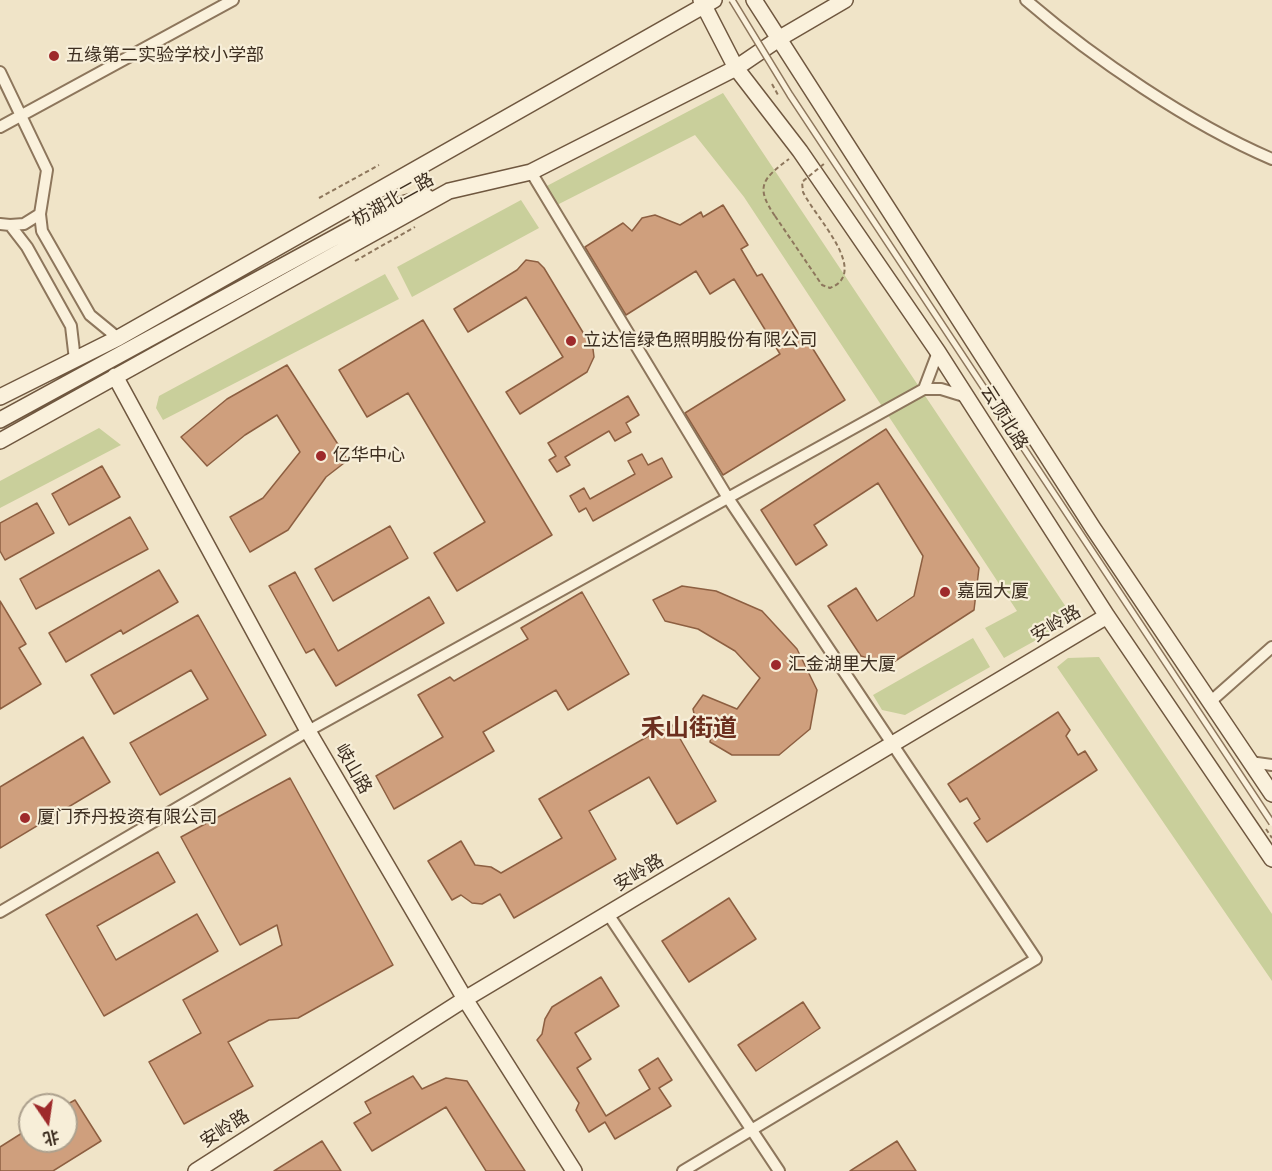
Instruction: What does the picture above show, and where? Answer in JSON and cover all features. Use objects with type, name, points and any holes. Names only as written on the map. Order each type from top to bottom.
[{"type":"main road","name":"云顶北路","points":[[754,0],[1093,528],[1272,794]]},
{"type":"main road","name":"枋湖北二路","points":[[0,441],[449,191],[531,172],[736,68],[780,38],[845,0]]},
{"type":"main road","name":"云顶北路","points":[[706,2],[736,68],[800,151],[938,352],[1107,616],[1272,859]]},
{"type":"main road","name":"枋湖北二路","points":[[0,397],[118,338],[706,2]]},
{"type":"main road","points":[[0,420],[388,208],[449,191]]},
{"type":"main road","name":"岐山路","points":[[115,376],[308,731],[465,999],[574,1171]]},
{"type":"main road","name":"安岭路","points":[[196,1171],[465,999],[1107,616]]},
{"type":"street","points":[[0,127],[233,0]]},
{"type":"street","points":[[1026,0],[1054,24],[1108,63],[1243,147],[1272,159]]},
{"type":"street","points":[[0,72],[47,170],[40,214],[42,231],[90,315],[118,338]]},
{"type":"street","points":[[531,172],[728,498],[1036,959],[683,1171]]},
{"type":"street","points":[[5,224],[24,224],[40,214]]},
{"type":"street","points":[[5,224],[27,247],[71,326],[75,360]]},
{"type":"street","points":[[924,389],[938,352]]},
{"type":"street","points":[[0,912],[308,731],[924,389],[941,389],[967,397]]},
{"type":"street","points":[[1210,702],[1272,646]]},
{"type":"street","points":[[1250,762],[1272,765]]},
{"type":"street","points":[[608,914],[779,1171]]},
{"type":"lane","points":[[732,0],[803,115],[1272,823]]},
{"type":"path","points":[[800,151],[766,176],[763,187],[764,200],[822,285],[830,288],[841,284],[846,273],[845,260],[803,192],[802,182],[825,163]]},
{"type":"path","points":[[319,198],[379,165]]},
{"type":"path","points":[[354,261],[415,227]]},
{"type":"green space","points":[[723,93],[1074,619],[1004,658],[985,628],[1017,611],[744,197],[695,135],[553,207],[543,188]]},
{"type":"green space","points":[[521,200],[539,228],[412,297],[397,267]]},
{"type":"green space","points":[[385,274],[399,299],[163,420],[156,408],[159,396]]},
{"type":"green space","points":[[99,428],[121,445],[0,508],[0,481]]},
{"type":"green space","points":[[973,638],[990,667],[905,715],[882,710],[873,695]]},
{"type":"green space","points":[[1099,657],[1272,914],[1272,981],[1057,667],[1068,658]]},
{"type":"building","points":[[723,205],[748,245],[741,249],[757,276],[762,274],[805,344],[808,341],[845,400],[723,475],[685,413],[780,354],[734,279],[710,294],[696,271],[626,315],[585,247],[623,223],[632,231],[642,218],[655,215],[680,225],[701,212],[703,217]]},
{"type":"building","name":"立达信绿色照明股份有限公司","points":[[526,260],[538,262],[544,268],[593,349],[594,357],[587,372],[520,414],[506,392],[563,357],[526,297],[468,332],[454,309],[517,270]]},
{"type":"building","points":[[423,320],[552,535],[457,591],[434,553],[485,522],[408,393],[367,417],[339,370]]},
{"type":"building","name":"亿华中心","points":[[287,365],[348,460],[326,477],[288,530],[250,552],[230,517],[263,498],[300,452],[277,415],[245,435],[207,466],[181,437],[227,399]]},
{"type":"building","points":[[628,396],[639,415],[626,423],[631,432],[615,441],[609,431],[565,457],[570,465],[557,472],[549,460],[556,456],[548,443]]},
{"type":"building","points":[[886,429],[979,568],[974,610],[889,665],[861,656],[828,606],[856,588],[877,621],[914,596],[923,556],[878,483],[814,525],[827,545],[796,565],[761,510]]},
{"type":"building","points":[[642,454],[648,465],[662,458],[672,477],[593,521],[586,508],[579,512],[570,496],[584,488],[590,499],[635,474],[628,461]]},
{"type":"building","points":[[102,466],[120,497],[69,525],[52,494]]},
{"type":"building","points":[[37,503],[54,533],[5,560],[0,551],[0,523]]},
{"type":"building","points":[[130,517],[148,549],[36,609],[20,579]]},
{"type":"building","points":[[390,526],[408,558],[333,601],[315,569]]},
{"type":"building","points":[[159,570],[178,602],[123,634],[121,630],[66,662],[49,633]]},
{"type":"building","points":[[295,572],[338,651],[429,597],[444,623],[336,686],[314,649],[306,653],[269,586]]},
{"type":"building","name":"汇金湖里大厦","points":[[682,586],[716,591],[762,611],[797,649],[817,690],[810,729],[779,755],[732,755],[710,742],[713,727],[695,718],[693,709],[703,695],[737,709],[760,678],[735,651],[698,629],[665,621],[653,600]]},
{"type":"building","points":[[582,592],[629,674],[568,710],[556,690],[483,732],[494,751],[394,809],[376,776],[443,737],[418,695],[450,677],[454,681],[528,639],[521,628]]},
{"type":"building","points":[[0,601],[26,644],[19,648],[41,684],[0,709]]},
{"type":"building","points":[[198,615],[266,735],[160,795],[130,743],[208,699],[191,670],[114,714],[91,675]]},
{"type":"building","points":[[1058,712],[1070,730],[1066,736],[1078,755],[1085,751],[1097,770],[987,842],[974,823],[980,819],[967,798],[960,802],[948,784]]},
{"type":"building","points":[[671,723],[716,801],[677,824],[649,777],[589,811],[616,859],[514,918],[500,894],[482,904],[472,903],[461,895],[452,900],[428,861],[461,841],[475,865],[491,867],[501,873],[562,838],[539,799]]},
{"type":"building","name":"厦门乔丹投资有限公司","points":[[83,737],[110,782],[0,848],[0,787]]},
{"type":"building","points":[[290,778],[393,965],[298,1018],[269,1020],[228,1042],[253,1086],[184,1124],[149,1062],[201,1033],[183,1000],[282,945],[277,925],[240,945],[181,837]]},
{"type":"building","points":[[158,852],[175,882],[97,926],[116,960],[197,914],[218,951],[104,1016],[46,915]]},
{"type":"building","points":[[729,898],[756,939],[689,982],[662,941]]},
{"type":"building","points":[[601,977],[619,1006],[575,1033],[591,1059],[577,1068],[606,1116],[650,1089],[639,1070],[658,1058],[672,1080],[659,1088],[671,1106],[615,1139],[605,1122],[589,1132],[576,1110],[579,1103],[537,1040],[542,1034],[545,1019],[552,1007]]},
{"type":"building","points":[[803,1002],[820,1028],[756,1071],[738,1045]]},
{"type":"building","points":[[413,1076],[422,1089],[446,1078],[467,1081],[525,1171],[486,1171],[446,1107],[372,1151],[354,1123],[371,1113],[365,1102]]},
{"type":"building","points":[[78,1105],[101,1141],[53,1171],[0,1171],[0,1147],[18,1136],[18,1153],[78,1153]]},
{"type":"building","points":[[322,1141],[341,1171],[274,1171]]},
{"type":"building","points":[[897,1141],[916,1171],[850,1171]]},
{"type":"place","name":"五缘第二实验学校小学部","points":[[54,56]]},
{"type":"place","name":"立达信绿色照明股份有限公司","points":[[571,341]]},
{"type":"place","name":"亿华中心","points":[[321,456]]},
{"type":"place","name":"嘉园大厦","points":[[945,592]]},
{"type":"place","name":"汇金湖里大厦","points":[[776,665]]},
{"type":"place","name":"厦门乔丹投资有限公司","points":[[25,818]]},
{"type":"district","name":"禾山街道","points":[[689,729]]}]
